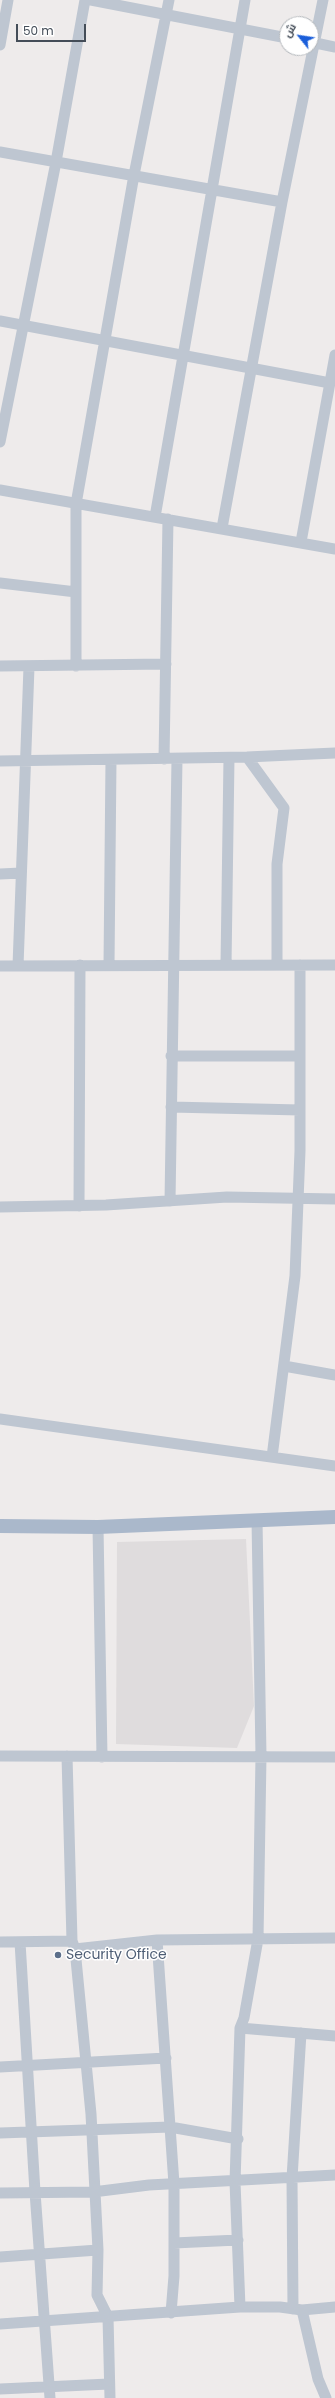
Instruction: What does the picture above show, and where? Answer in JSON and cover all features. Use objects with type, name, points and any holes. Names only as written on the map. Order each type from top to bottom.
[{"type":"main road","points":[[0,1526],[98,1527],[335,1517]]},
{"type":"street","points":[[0,45],[8,0]]},
{"type":"street","points":[[0,442],[56,162],[85,0]]},
{"type":"street","points":[[90,0],[279,36]]},
{"type":"street","points":[[76,666],[76,504],[134,175],[169,0]]},
{"type":"street","points":[[155,517],[245,0]]},
{"type":"street","points":[[319,16],[323,0]]},
{"type":"street","points":[[319,44],[335,47]]},
{"type":"street","points":[[222,528],[310,56]]},
{"type":"street","points":[[0,152],[282,202]]},
{"type":"street","points":[[0,320],[105,342],[330,383]]},
{"type":"street","points":[[301,542],[335,355]]},
{"type":"street","points":[[0,490],[335,549]]},
{"type":"street","points":[[164,759],[168,519]]},
{"type":"street","points":[[0,583],[76,592]]},
{"type":"street","points":[[0,666],[29,667],[166,664]]},
{"type":"street","points":[[18,966],[29,667]]},
{"type":"street","points":[[0,761],[229,758],[335,753]]},
{"type":"street","points":[[247,757],[284,808],[277,864],[277,965]]},
{"type":"street","points":[[226,965],[229,758]]},
{"type":"street","points":[[170,1201],[172,965],[177,759]]},
{"type":"street","points":[[109,965],[111,760]]},
{"type":"street","points":[[0,874],[21,874]]},
{"type":"street","points":[[0,966],[335,964]]},
{"type":"street","points":[[79,1206],[80,965]]},
{"type":"street","points":[[272,1457],[295,1276],[296,1199],[300,1110],[300,965]]},
{"type":"street","points":[[171,1056],[300,1056]]},
{"type":"street","points":[[171,1107],[300,1110]]},
{"type":"street","points":[[0,1208],[79,1206],[227,1197],[335,1199]]},
{"type":"street","points":[[284,1366],[335,1375]]},
{"type":"street","points":[[0,1419],[335,1466]]},
{"type":"street","points":[[240,2307],[235,2182],[238,2139],[240,2028],[244,2018],[258,1939],[261,1756],[257,1520]]},
{"type":"street","points":[[98,1527],[102,1757]]},
{"type":"street","points":[[0,1756],[335,1757]]},
{"type":"street","points":[[67,1756],[74,1945],[86,2064],[98,2250],[97,2295],[108,2317],[110,2398]]},
{"type":"street","points":[[0,1942],[74,1945],[157,1940],[335,1938]]},
{"type":"street","points":[[157,1940],[174,2184],[174,2243],[170,2312]]},
{"type":"street","points":[[20,1942],[39,2256],[50,2393]]},
{"type":"street","points":[[240,2028],[335,2036]]},
{"type":"street","points":[[301,2033],[292,2178],[298,2310],[318,2379],[326,2398]]},
{"type":"street","points":[[0,2067],[86,2064],[166,2058]]},
{"type":"street","points":[[0,2133],[170,2127],[238,2139]]},
{"type":"street","points":[[0,2193],[94,2192],[174,2184],[235,2182],[335,2175]]},
{"type":"street","points":[[174,2243],[238,2240]]},
{"type":"street","points":[[0,2257],[39,2256],[98,2250]]},
{"type":"street","points":[[0,2324],[240,2307],[298,2310],[335,2306]]},
{"type":"street","points":[[0,2389],[50,2393],[109,2384]]},
{"type":"shaded area","points":[[246,1539],[254,1706],[237,1748],[116,1744],[117,1542]]},
{"type":"place","name":"Security Office","points":[[58,1955]]}]
